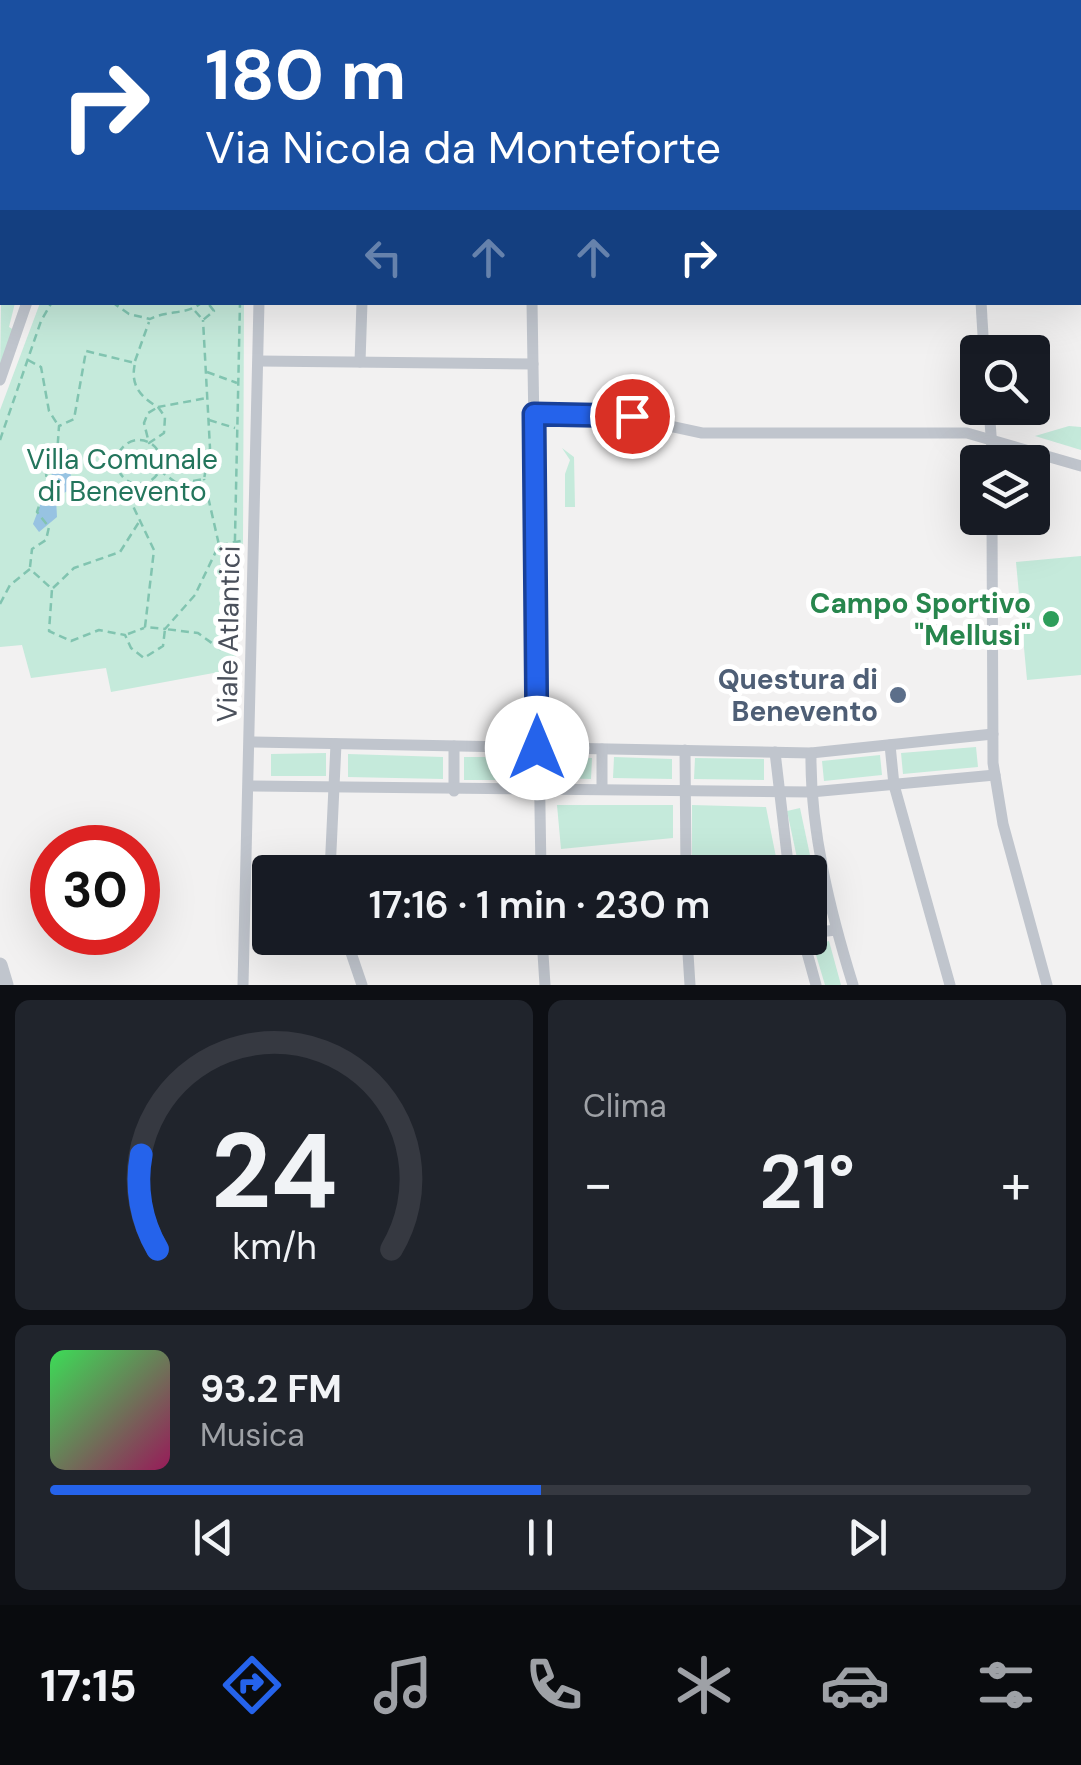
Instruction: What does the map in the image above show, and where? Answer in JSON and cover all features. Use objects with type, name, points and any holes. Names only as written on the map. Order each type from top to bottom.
[{"type":"street","points":[[0,380],[25,305]]},
{"type":"street","name":"Viale Atlantici","points":[[244,985],[251,742],[244,540],[260,361],[259,305]]},
{"type":"street","points":[[360,362],[362,305]]},
{"type":"street","points":[[532,305],[540,855]]},
{"type":"street","points":[[981,305],[983,335]]},
{"type":"street","points":[[260,361],[533,364]]},
{"type":"street","points":[[534,414],[609,413],[702,433],[936,431],[992,439],[1081,466]]},
{"type":"street","points":[[991,425],[992,445]]},
{"type":"street","points":[[992,535],[995,775],[1003,824],[1047,985]]},
{"type":"street","points":[[251,742],[811,753],[993,734]]},
{"type":"street","points":[[331,855],[336,744]]},
{"type":"street","points":[[890,745],[894,785],[950,985]]},
{"type":"street","points":[[454,746],[454,791]]},
{"type":"street","points":[[602,749],[602,790]]},
{"type":"street","points":[[685,750],[685,855]]},
{"type":"street","points":[[776,752],[777,792],[786,855]]},
{"type":"street","points":[[811,753],[810,792],[836,930],[853,985]]},
{"type":"street","points":[[249,786],[810,792],[995,775]]},
{"type":"street","points":[[827,931],[836,930]]},
{"type":"street","points":[[352,955],[362,985]]},
{"type":"street","points":[[543,955],[545,985]]},
{"type":"street","points":[[688,955],[690,985]]},
{"type":"street","points":[[808,955],[816,985]]},
{"type":"street","points":[[0,965],[6,985]]},
{"type":"path","points":[[0,440],[51,305]]},
{"type":"path","points":[[118,305],[150,320]]},
{"type":"path","points":[[160,470],[144,484],[130,482],[120,473],[120,453],[129,443],[149,443],[164,432],[165,417],[142,398],[132,377],[135,363],[150,320],[164,312],[194,310],[200,305]]},
{"type":"path","points":[[203,320],[214,310],[208,305]]},
{"type":"path","points":[[140,521],[120,552],[74,568],[52,589],[49,631],[71,641],[99,630],[125,635],[146,627],[165,629],[198,633],[220,649],[233,630],[244,540],[238,430],[240,305]]},
{"type":"path","points":[[125,635],[131,648],[144,658],[163,646],[165,629],[195,595],[220,545],[204,479],[210,448],[203,320],[194,310]]},
{"type":"path","points":[[59,426],[74,419],[86,351],[135,363]]},
{"type":"path","points":[[0,604],[10,585],[30,569],[32,549],[46,540],[49,527],[37,512],[47,482],[45,464],[56,455],[59,426],[49,411],[41,368],[28,360]]},
{"type":"path","points":[[206,371],[238,384]]},
{"type":"path","points":[[204,479],[178,484],[160,470],[158,452],[149,443],[144,423],[148,413],[158,408],[207,398]]},
{"type":"path","points":[[208,420],[238,430]]},
{"type":"path","points":[[130,482],[132,504],[154,550],[146,627]]},
{"type":"path","points":[[220,545],[244,540]]},
{"type":"path","points":[[30,569],[52,589]]},
{"type":"green space","points":[[1,305],[14,305],[9,327],[14,330],[0,370]]},
{"type":"green space","name":"Villa Comunale di Benevento","points":[[39,305],[244,305],[243,541],[235,669],[111,692],[106,668],[31,678],[22,645],[0,647],[0,410]]},
{"type":"green space","points":[[1069,426],[1081,427],[1081,450],[1035,436]]},
{"type":"green space","points":[[562,448],[574,457],[575,507],[565,507],[565,474],[570,460]]},
{"type":"green space","name":"Campo Sportivo \"Mellusi\"","points":[[1081,556],[1081,675],[1027,680],[1016,562]]},
{"type":"green space","points":[[976,747],[978,767],[903,774],[901,753]]},
{"type":"green space","points":[[326,753],[326,776],[271,776],[271,754]]},
{"type":"green space","points":[[348,754],[443,757],[443,779],[348,777]]},
{"type":"green space","points":[[880,755],[882,775],[824,781],[822,761]]},
{"type":"green space","points":[[464,757],[518,757],[518,780],[464,780]]},
{"type":"green space","points":[[556,757],[592,758],[591,779],[556,778]]},
{"type":"green space","points":[[614,757],[672,759],[672,779],[613,778]]},
{"type":"green space","points":[[695,758],[764,759],[764,780],[694,779]]},
{"type":"green space","points":[[557,805],[673,805],[673,838],[561,849]]},
{"type":"green space","points":[[692,805],[766,807],[776,855],[692,855]]},
{"type":"green space","points":[[800,808],[810,855],[796,855],[787,811]]},
{"type":"green space","points":[[827,942],[841,985],[825,985],[816,955],[827,955]]},
{"type":"water","points":[[62,447],[68,449],[72,488],[56,498],[57,517],[39,532],[33,524]]},
{"type":"place","name":"Campo Sportivo \"Mellusi\"","points":[[1051,619]]},
{"type":"place","name":"Questura di Benevento","points":[[898,695]]},
{"type":"route","points":[[537,748],[538,523],[534,414],[602,412],[632,416]]}]
